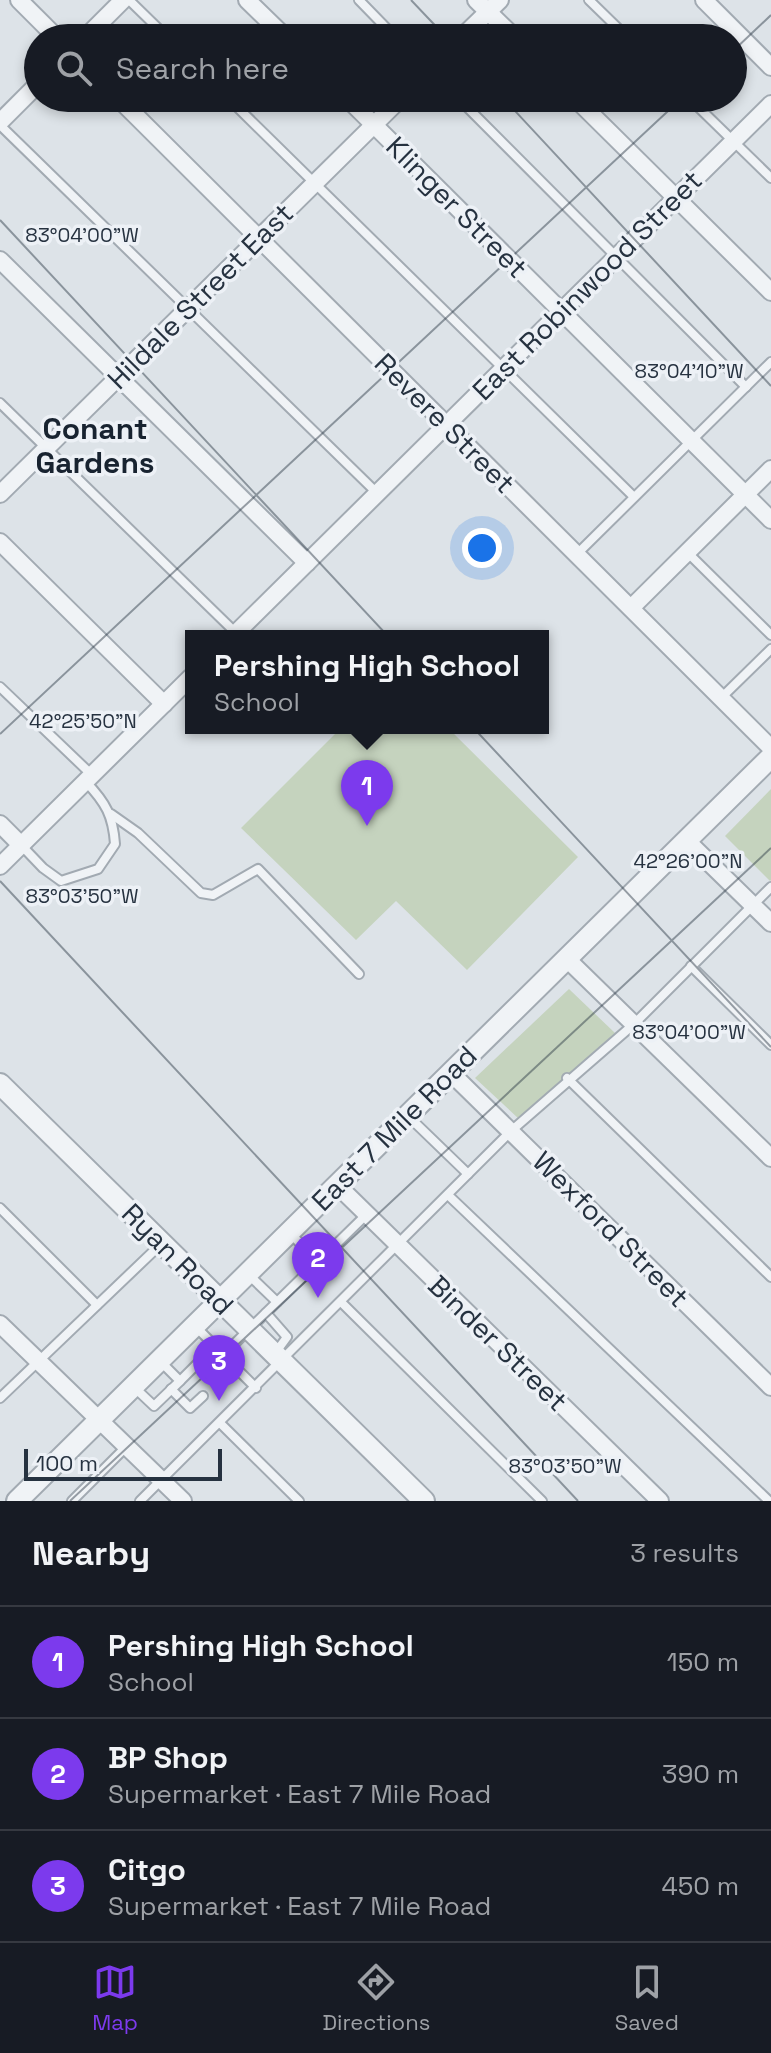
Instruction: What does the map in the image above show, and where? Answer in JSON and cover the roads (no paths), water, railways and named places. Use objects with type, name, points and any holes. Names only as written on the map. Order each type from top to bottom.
[{"type":"street","points":[[19,0],[43,24]]},
{"type":"street","points":[[100,24],[126,0]]},
{"type":"street","points":[[247,0],[272,24]]},
{"type":"street","points":[[704,0],[728,24]]},
{"type":"street","points":[[472,24],[488,4],[504,24]]},
{"type":"street","points":[[747,43],[771,67]]},
{"type":"street","points":[[0,124],[24,99]]},
{"type":"street","name":"East Robinwood Street","points":[[238,630],[771,104]]},
{"type":"street","name":"Revere Street","points":[[132,112],[771,748]]},
{"type":"street","name":"Klinger Street","points":[[361,112],[771,520]]},
{"type":"street","name":"Hildale Street East","points":[[0,494],[387,112]]},
{"type":"street","points":[[589,112],[771,292]]},
{"type":"street","points":[[0,260],[307,563]]},
{"type":"street","points":[[631,608],[771,469]]},
{"type":"street","points":[[0,542],[164,704]]},
{"type":"street","points":[[0,866],[185,683]]},
{"type":"street","name":"East 7 Mile Road","points":[[21,1500],[771,757]]},
{"type":"street","points":[[0,824],[21,845]]},
{"type":"street","points":[[686,840],[771,923]]},
{"type":"street","points":[[567,959],[771,1158]]},
{"type":"street","name":"Wexford Street","points":[[450,1072],[771,1387]]},
{"type":"street","name":"Ryan Road","points":[[0,1084],[424,1501]]},
{"type":"street","name":"Binder Street","points":[[337,1185],[660,1501]]},
{"type":"street","points":[[0,1324],[183,1501]]},
{"type":"lane","points":[[126,0],[153,24]]},
{"type":"lane","points":[[359,0],[382,24]]},
{"type":"lane","points":[[589,0],[614,24]]},
{"type":"lane","points":[[242,112],[634,497]]},
{"type":"lane","points":[[472,112],[746,387]]},
{"type":"lane","points":[[703,112],[771,178]]},
{"type":"lane","points":[[0,124],[377,493]]},
{"type":"lane","points":[[577,554],[771,362]]},
{"type":"lane","points":[[0,403],[230,630]]},
{"type":"lane","points":[[687,552],[771,635]]},
{"type":"lane","points":[[721,698],[771,649]]},
{"type":"lane","points":[[0,687],[89,779],[111,814],[138,833],[201,893],[213,895],[258,869],[359,974]]},
{"type":"lane","points":[[21,845],[61,881],[78,877],[98,869],[115,844],[111,814]]},
{"type":"lane","points":[[278,1358],[342,1303],[511,1131],[567,1078],[634,1024],[771,887]]},
{"type":"lane","points":[[691,966],[771,1045]]},
{"type":"lane","points":[[567,1078],[771,1277]]},
{"type":"lane","points":[[407,1115],[468,1174]]},
{"type":"lane","points":[[448,1195],[769,1501]]},
{"type":"lane","points":[[0,1208],[97,1305]]},
{"type":"lane","points":[[223,1355],[367,1214]]},
{"type":"lane","points":[[290,1232],[318,1262]]},
{"type":"lane","points":[[0,1398],[162,1243]]},
{"type":"lane","points":[[248,1273],[277,1302]]},
{"type":"lane","points":[[342,1303],[542,1501]]},
{"type":"lane","points":[[140,1501],[256,1388],[278,1358],[287,1337],[266,1313]]},
{"type":"lane","points":[[194,1326],[256,1388]]},
{"type":"lane","points":[[133,1387],[154,1406],[205,1360],[215,1346]]},
{"type":"lane","points":[[160,1361],[180,1381]]},
{"type":"lane","points":[[218,1377],[233,1365]]},
{"type":"lane","points":[[171,1389],[190,1408],[203,1396]]},
{"type":"lane","points":[[220,1423],[299,1501]]},
{"type":"lane","points":[[72,1501],[126,1446]]},
{"type":"place","name":"Pershing High School","points":[[367,826]]},
{"type":"place","name":"BP Shop","points":[[318,1298]]},
{"type":"place","name":"Citgo","points":[[219,1401]]},
{"type":"district","name":"Conant Gardens","points":[[95,445]]}]
